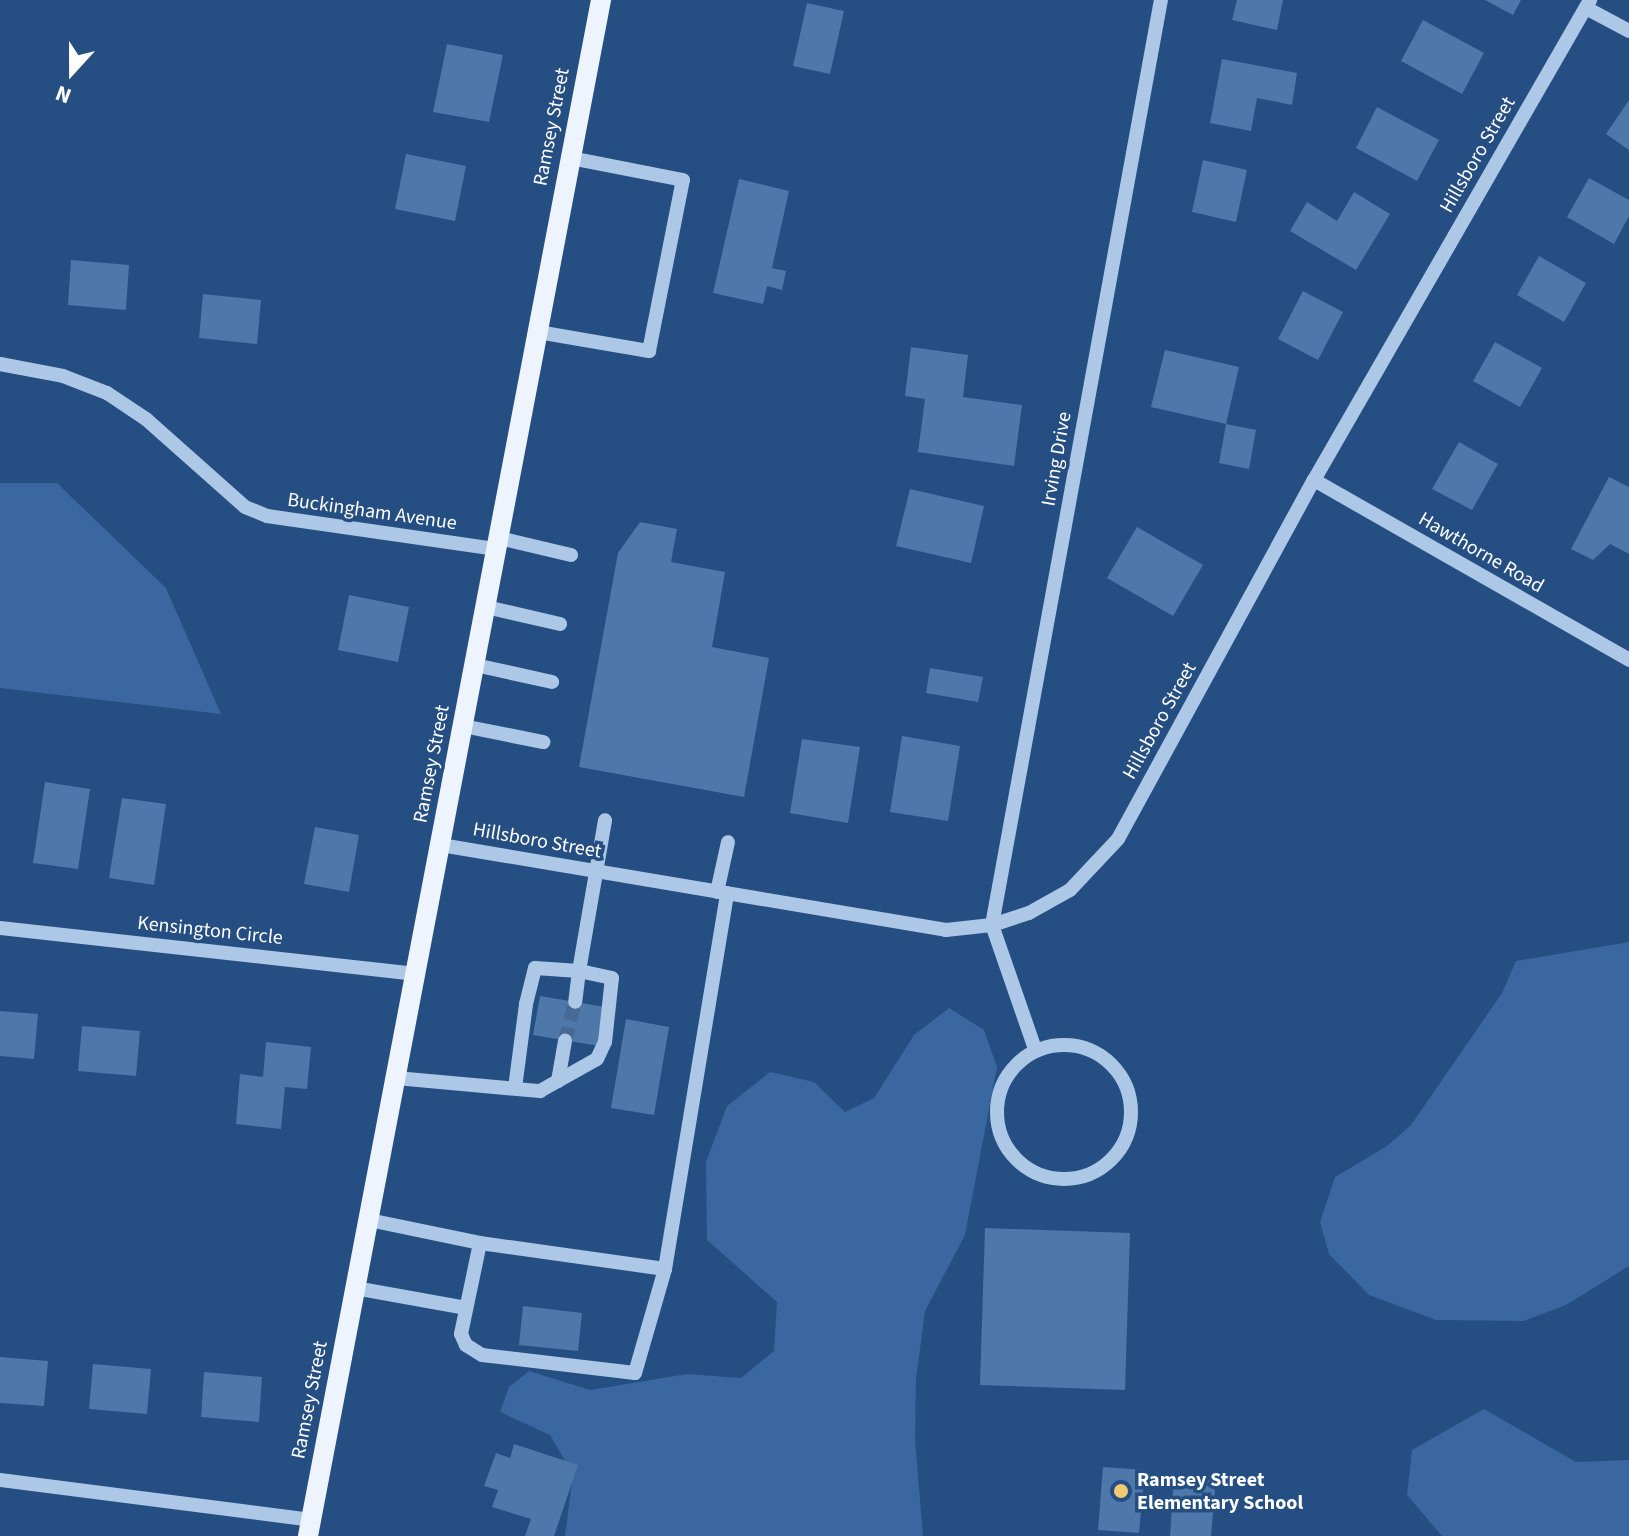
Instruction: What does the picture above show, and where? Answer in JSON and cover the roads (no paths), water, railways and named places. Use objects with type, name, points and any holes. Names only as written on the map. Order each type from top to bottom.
[{"type":"main road","name":"Ramsey Street","points":[[310,1528],[601,0]]},
{"type":"street","name":"Irving Drive","points":[[992,925],[1161,0]]},
{"type":"street","points":[[1588,4],[1629,31]]},
{"type":"street","name":"Hillsboro Street","points":[[441,845],[946,930],[992,925],[1029,913],[1070,890],[1118,839],[1314,480],[1588,4]]},
{"type":"street","points":[[538,332],[649,351],[683,180],[571,158]]},
{"type":"street","name":"Buckingham Avenue","points":[[0,364],[63,376],[107,393],[146,419],[245,507],[267,516],[571,555]]},
{"type":"street","name":"Hawthorne Road","points":[[1314,480],[1629,660]]},
{"type":"street","points":[[486,607],[560,624]]},
{"type":"street","points":[[475,665],[552,682]]},
{"type":"street","points":[[463,726],[543,742]]},
{"type":"street","points":[[575,1002],[605,820]]},
{"type":"street","points":[[480,1243],[461,1334],[466,1345],[482,1355],[635,1373],[665,1269],[728,842]]},
{"type":"street","points":[[992,925],[1035,1049]]},
{"type":"street","name":"Kensington Circle","points":[[0,928],[416,974]]},
{"type":"street","points":[[396,1078],[540,1091],[597,1059],[605,1042],[612,978],[579,971],[535,968],[526,1004],[515,1088]]},
{"type":"street","points":[[558,1081],[565,1041]]},
{"type":"street","points":[[1056,1044],[1078,1046],[1098,1053],[1115,1067],[1126,1086],[1132,1107],[1130,1128],[1121,1149],[1106,1165],[1087,1175],[1066,1179],[1033,1171],[1007,1149],[998,1128],[996,1105],[1002,1083],[1015,1064],[1035,1049],[1056,1044]]},
{"type":"street","points":[[369,1220],[480,1243],[665,1269]]},
{"type":"street","points":[[355,1288],[466,1308]]},
{"type":"street","points":[[0,1480],[310,1528]]},
{"type":"tunnel","points":[[565,1041],[575,1002]]},
{"type":"place","name":"Ramsey Street Elementary School","points":[[1121,1491]]}]
